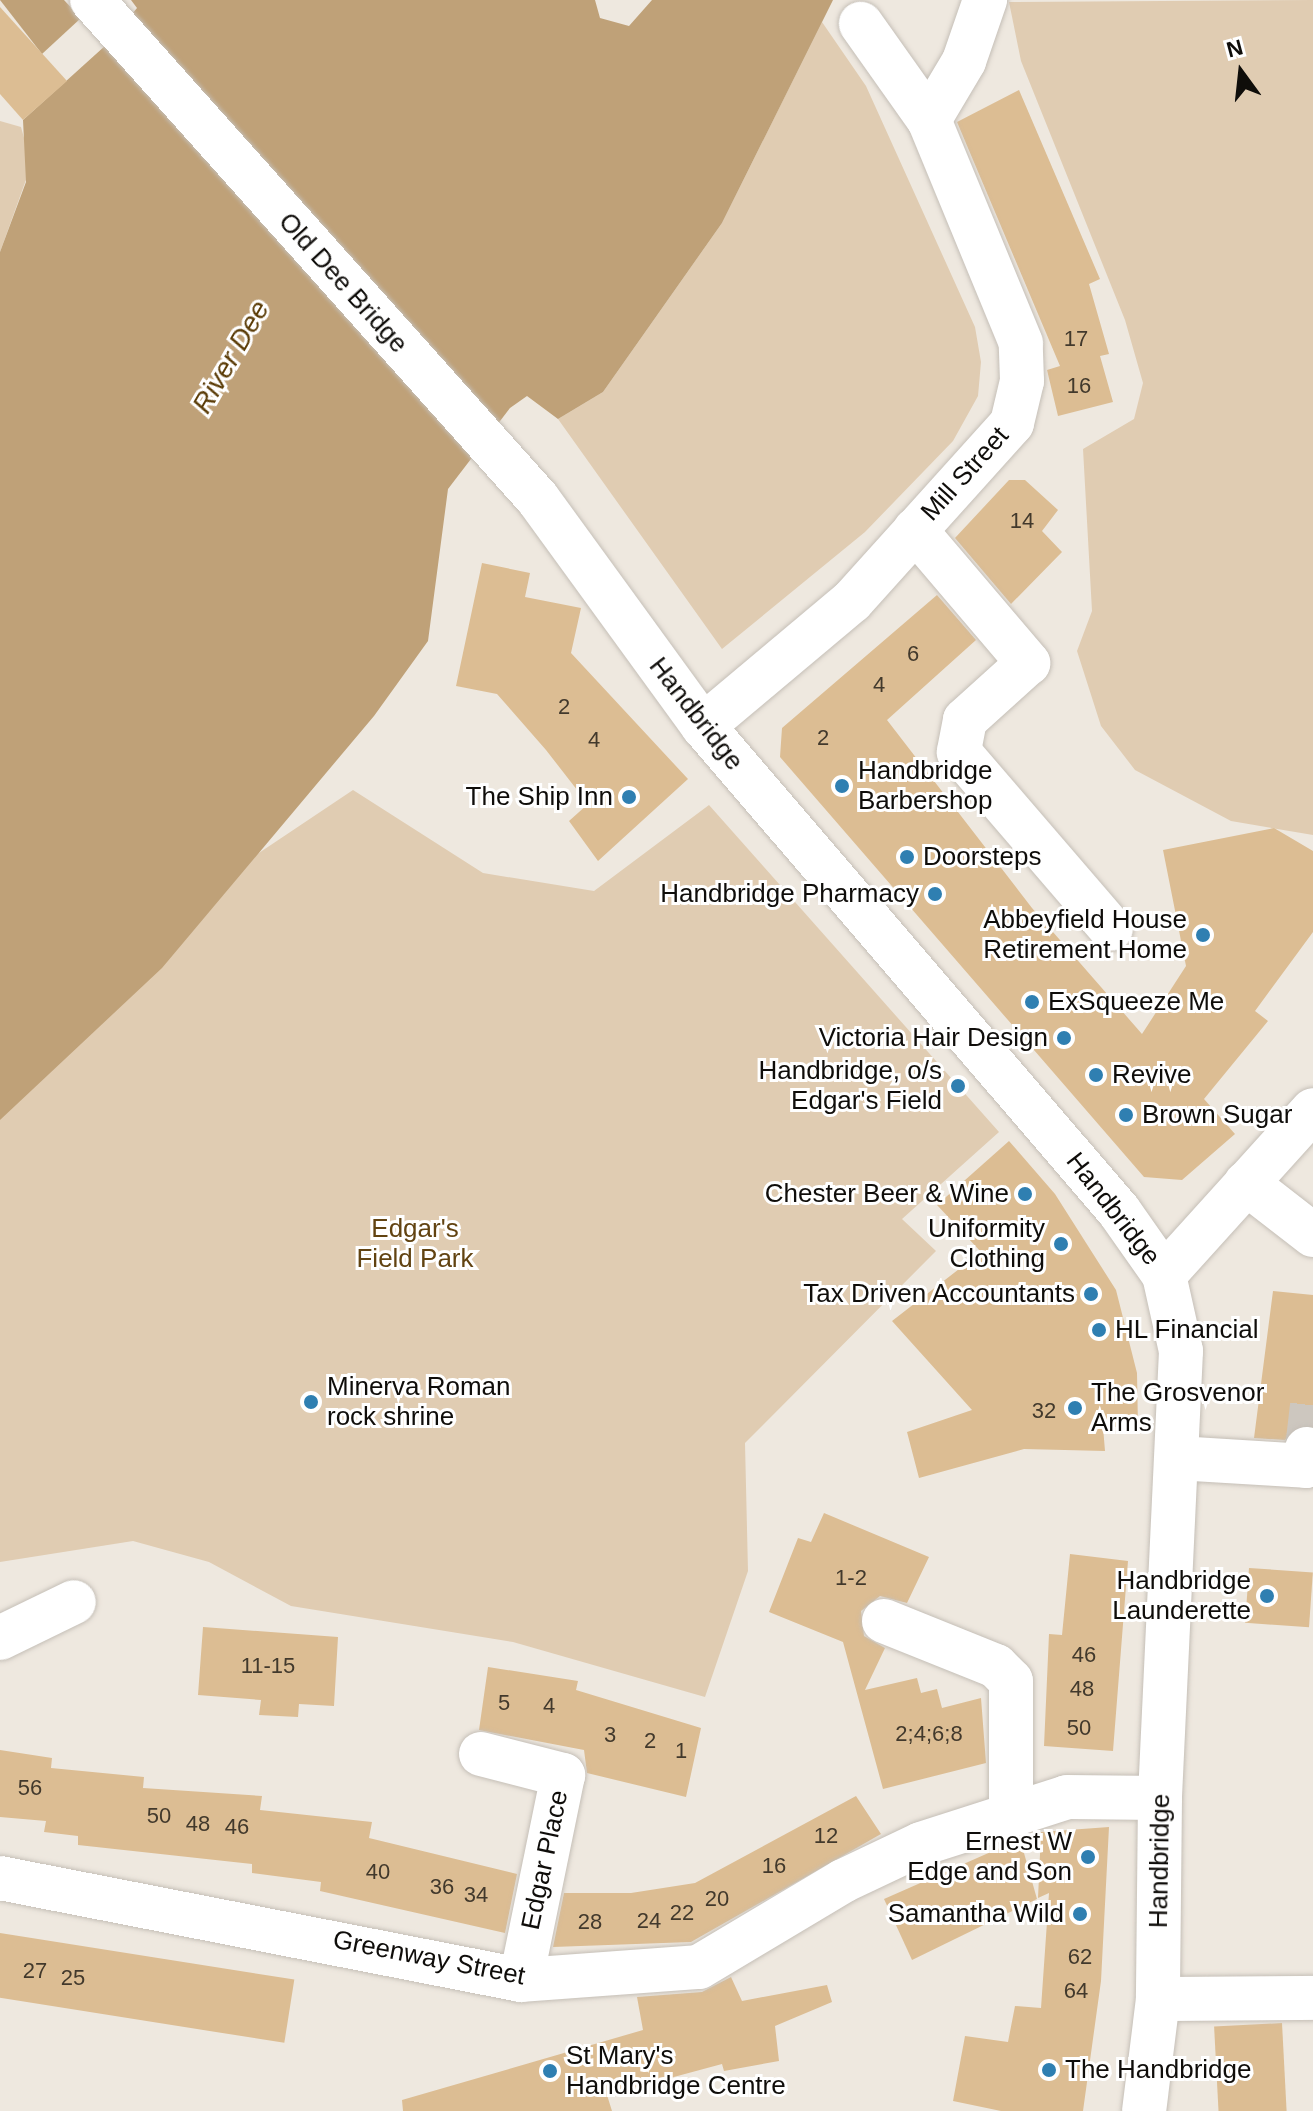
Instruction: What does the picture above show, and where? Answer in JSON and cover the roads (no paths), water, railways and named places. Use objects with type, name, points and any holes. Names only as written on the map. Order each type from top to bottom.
[{"type":"street","name":"Old Dee Bridge","points":[[92,0],[555,522],[586,573]]},
{"type":"street","points":[[929,120],[964,61],[985,0]]},
{"type":"street","name":"Mill Street","points":[[703,726],[852,601],[1012,423],[1022,381],[1021,343],[929,120],[861,24]]},
{"type":"street","points":[[915,530],[1028,663],[965,720],[959,752],[1111,929]]},
{"type":"street","name":"Handbridge","points":[[586,573],[703,726],[1119,1211],[1164,1275],[1181,1351],[1160,1798],[1158,1999],[1144,2111]]},
{"type":"street","points":[[1164,1275],[1313,1110]]},
{"type":"street","points":[[1246,1183],[1313,1235]]},
{"type":"street","points":[[1177,1458],[1306,1466],[1307,1449]]},
{"type":"street","points":[[0,1638],[74,1602]]},
{"type":"street","points":[[884,1621],[996,1666],[1011,1681],[1011,1814]]},
{"type":"street","name":"Edgar Place","points":[[481,1754],[563,1775],[521,1980]]},
{"type":"street","name":"Greenway Street","points":[[0,1878],[521,1980],[699,1967],[843,1881],[921,1844],[1067,1797],[1160,1798]]},
{"type":"street","points":[[1158,1999],[1313,1998]]},
{"type":"water","points":[[0,0],[64,0],[81,18],[42,54]]},
{"type":"water","name":"River Dee","points":[[131,0],[595,0],[600,18],[629,26],[652,0],[833,0],[722,223],[603,392],[558,419],[527,396],[510,408],[448,489],[428,641],[374,716],[162,968],[0,1120],[0,252],[26,182],[23,120],[106,45],[137,8]]},
{"type":"tunnel","points":[[1307,1449],[1313,1397]]},
{"type":"place","name":"Handbridge Barbershop","points":[[842,786]]},
{"type":"place","name":"The Ship Inn","points":[[629,797]]},
{"type":"place","name":"Doorsteps","points":[[907,857]]},
{"type":"place","name":"Handbridge Pharmacy","points":[[935,894]]},
{"type":"place","name":"Abbeyfield House Retirement Home","points":[[1203,935]]},
{"type":"place","name":"ExSqueeze Me","points":[[1032,1002]]},
{"type":"place","name":"Victoria Hair Design","points":[[1064,1038]]},
{"type":"place","name":"Revive","points":[[1096,1075]]},
{"type":"place","name":"Handbridge, o/s Edgar's Field","points":[[958,1086]]},
{"type":"place","name":"Brown Sugar","points":[[1126,1115]]},
{"type":"place","name":"Chester Beer & Wine","points":[[1025,1194]]},
{"type":"place","name":"Uniformity Clothing","points":[[1061,1244]]},
{"type":"place","name":"Tax Driven Accountants","points":[[1091,1294]]},
{"type":"place","name":"HL Financial","points":[[1099,1330]]},
{"type":"place","name":"Minerva Roman rock shrine","points":[[311,1402]]},
{"type":"place","name":"The Grosvenor Arms","points":[[1075,1408]]},
{"type":"place","name":"Handbridge Launderette","points":[[1267,1596]]},
{"type":"place","name":"Ernest W Edge and Son","points":[[1088,1857]]},
{"type":"place","name":"Samantha Wild","points":[[1080,1914]]},
{"type":"place","name":"The Handbridge","points":[[1049,2070]]},
{"type":"place","name":"St Mary's Handbridge Centre","points":[[550,2071]]},
{"type":"park label","name":"Edgar's Field Park","points":[[415,1244]]}]
